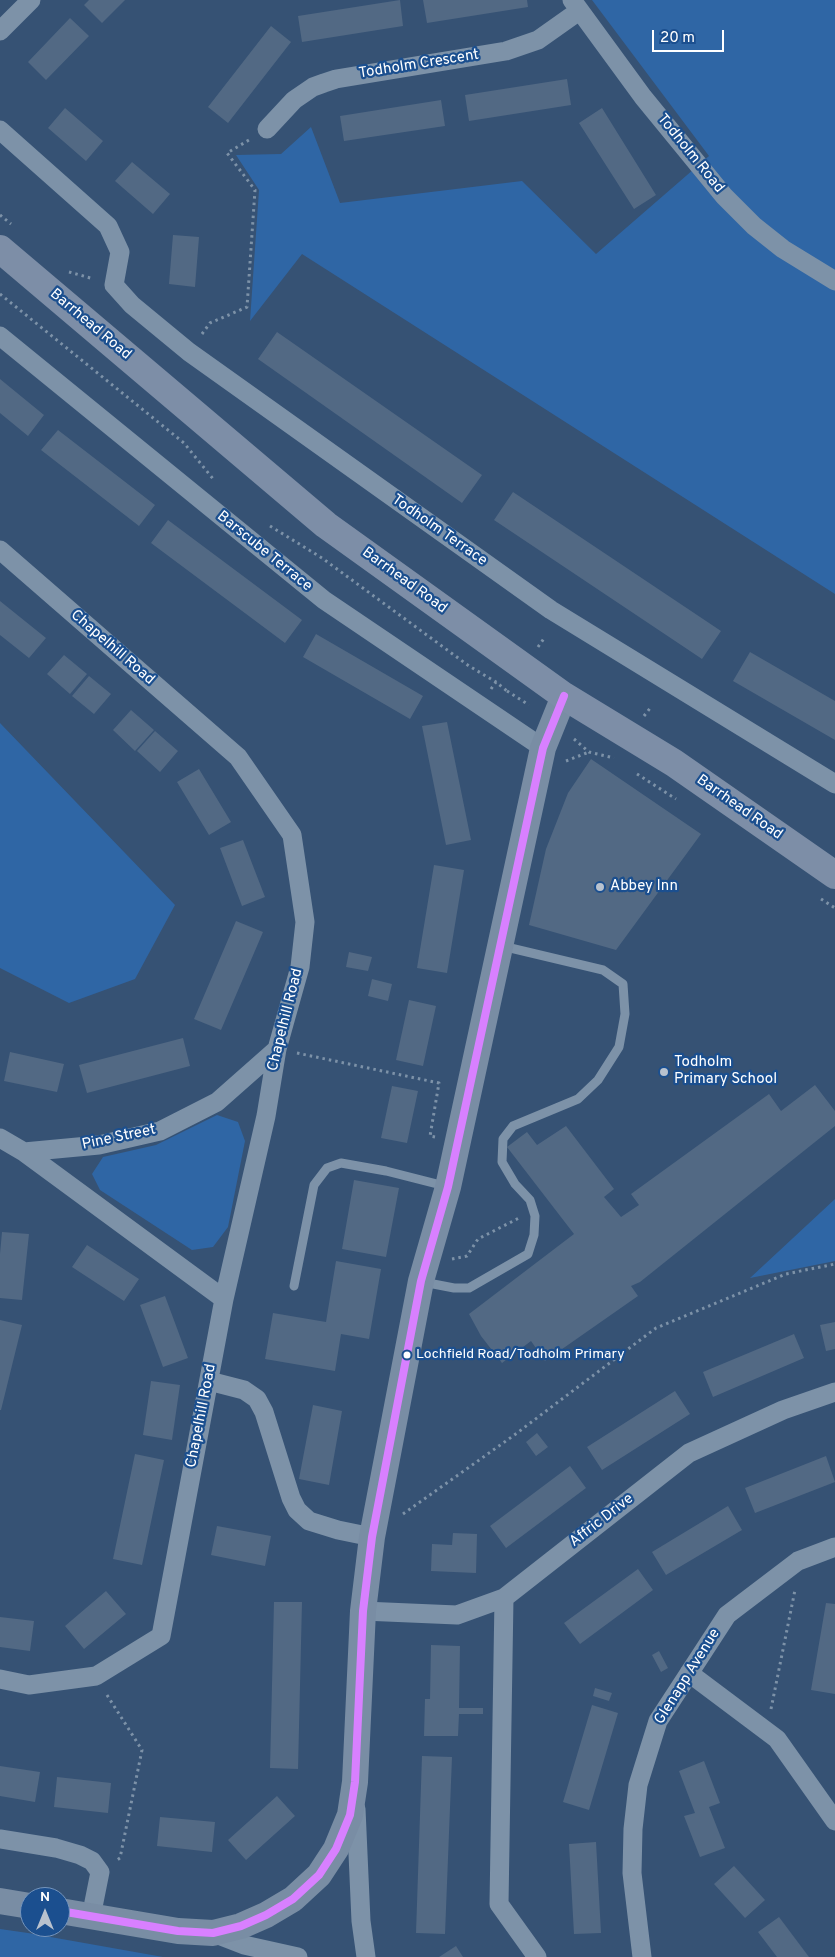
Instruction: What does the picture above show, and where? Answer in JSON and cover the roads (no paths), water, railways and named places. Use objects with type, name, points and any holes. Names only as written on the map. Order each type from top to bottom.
[{"type":"main road","name":"Barrhead Road","points":[[7,238],[326,525],[564,696],[674,763],[835,875]]},
{"type":"street","points":[[0,31],[31,0]]},
{"type":"street","name":"Todholm Crescent","points":[[267,129],[294,100],[324,83],[336,79],[506,51],[538,40],[575,5]]},
{"type":"street","name":"Todholm Road","points":[[575,5],[660,119],[724,196],[754,226],[783,249],[835,280]]},
{"type":"street","name":"Todholm Terrace","points":[[0,130],[108,226],[120,252],[114,285],[132,306],[189,352],[551,610],[835,784]]},
{"type":"street","name":"Barscube Terrace","points":[[0,336],[324,600],[543,748]]},
{"type":"street","name":"Chapelhill Road","points":[[0,550],[238,757],[292,835],[305,922],[300,967],[277,1049],[266,1116],[224,1298],[161,1636],[96,1676],[29,1684],[0,1679]]},
{"type":"street","points":[[366,1957],[359,1884],[355,1782],[363,1611],[372,1537],[423,1273],[448,1187],[543,748],[564,696]]},
{"type":"street","name":"Pine Street","points":[[24,1152],[99,1145],[160,1130],[217,1102],[277,1049]]},
{"type":"street","points":[[0,1138],[24,1152],[224,1298]]},
{"type":"street","points":[[209,1381],[244,1390],[257,1399],[264,1412],[291,1498],[297,1510],[309,1521],[338,1530],[372,1537]]},
{"type":"street","name":"Affric Drive","points":[[363,1611],[457,1615],[504,1598],[689,1453],[783,1410],[835,1392]]},
{"type":"street","name":"Glenapp Avenue","points":[[642,1957],[632,1873],[632,1829],[638,1785],[658,1721],[727,1615],[798,1561],[835,1547]]},
{"type":"street","points":[[504,1598],[499,1904],[536,1957]]},
{"type":"street","points":[[689,1673],[777,1739],[835,1821]]},
{"type":"street","points":[[70,1913],[178,1932],[213,1933],[241,1926],[266,1915],[293,1899],[319,1876],[336,1849],[350,1816],[355,1782]]},
{"type":"street","points":[[0,1839],[56,1848],[80,1854],[92,1861],[100,1872],[92,1917]]},
{"type":"street","points":[[0,1901],[20,1904]]},
{"type":"street","points":[[213,1933],[244,1945],[298,1957]]},
{"type":"lane","points":[[423,1273],[454,1288],[469,1288],[528,1254],[534,1235],[536,1216],[530,1200],[515,1184],[502,1162],[503,1139],[513,1126],[578,1099],[598,1080],[619,1047],[626,1014],[623,984],[604,970],[500,945]]},
{"type":"lane","points":[[294,1286],[314,1184],[327,1168],[341,1163],[386,1171],[448,1187]]},
{"type":"place","name":"Abbey Inn","points":[[600,887]]},
{"type":"place","name":"Todholm Primary School","points":[[664,1072]]},
{"type":"place","name":"Lochfield Road/Todholm Primary","points":[[407,1355]]}]
